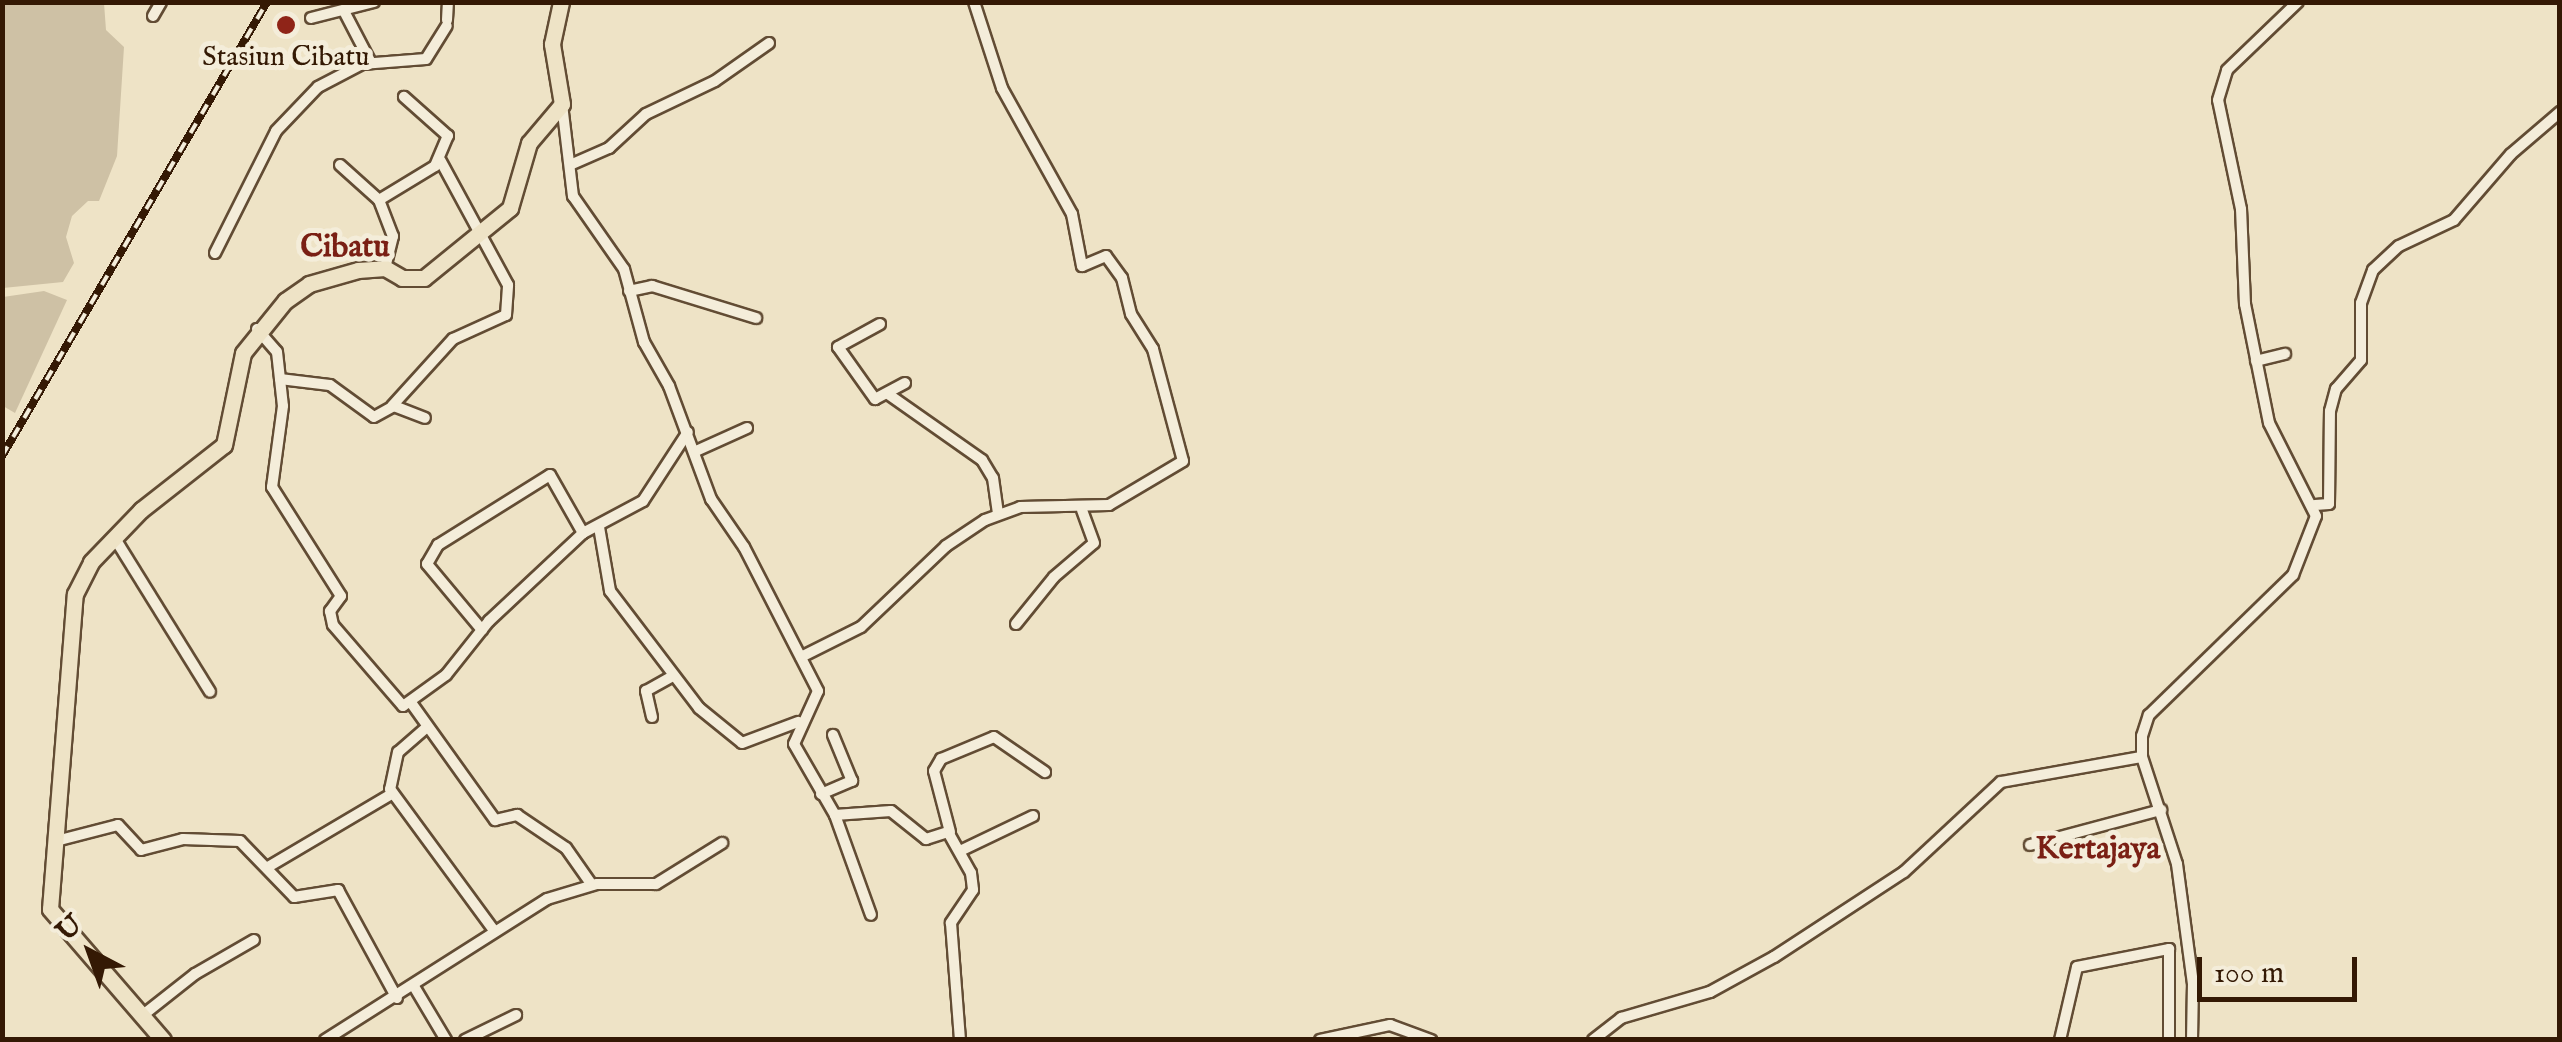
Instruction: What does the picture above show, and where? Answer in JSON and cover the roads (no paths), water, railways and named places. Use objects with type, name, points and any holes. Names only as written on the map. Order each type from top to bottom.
[{"type":"main road","points":[[163,1040],[54,920],[48,896],[56,841],[70,620],[82,578],[114,537],[224,445],[243,353],[258,329],[309,284],[385,268],[402,278],[424,278],[510,208],[528,144],[562,104],[552,44],[562,2]]},
{"type":"street","points":[[153,16],[161,2]]},
{"type":"street","points":[[311,18],[374,2]]},
{"type":"street","points":[[215,253],[276,131],[329,79],[371,63],[426,59],[447,23],[448,2]]},
{"type":"street","points":[[801,658],[861,627],[946,546],[998,514],[1020,508],[1082,510],[1115,502],[1183,461],[1153,348],[1132,314],[1122,278],[1106,256],[1082,266],[1072,214],[1002,88],[974,2]]},
{"type":"street","points":[[2298,2],[2227,70],[2218,100],[2241,209],[2244,304],[2275,443],[2321,506]]},
{"type":"street","points":[[346,12],[371,63]]},
{"type":"street","points":[[570,165],[608,148],[646,114],[715,81],[769,43]]},
{"type":"street","points":[[378,200],[440,160],[448,136],[404,98]]},
{"type":"street","points":[[562,104],[573,196],[624,269],[644,342],[688,432],[711,500],[744,547],[818,690],[794,744],[835,815],[871,915]]},
{"type":"street","points":[[2192,1040],[2193,984],[2177,864],[2142,757],[2149,715],[2293,575],[2321,506],[2330,411],[2336,389],[2361,360],[2362,303],[2373,270],[2399,246],[2454,220],[2511,154],[2560,112]]},
{"type":"street","points":[[280,379],[330,385],[374,417],[392,406],[453,339],[505,320],[508,284],[440,160]]},
{"type":"street","points":[[340,165],[378,200],[393,236],[385,268]]},
{"type":"street","points":[[629,291],[652,286],[756,318]]},
{"type":"street","points":[[880,324],[838,345],[874,399],[905,383]]},
{"type":"street","points":[[258,329],[277,352],[283,406],[272,487],[334,579],[341,599],[330,616],[342,638],[397,704],[412,704],[582,533],[600,527],[653,492],[688,432]]},
{"type":"street","points":[[2256,361],[2285,354]]},
{"type":"street","points":[[888,394],[982,460],[993,478],[998,514]]},
{"type":"street","points":[[392,406],[425,418]]},
{"type":"street","points":[[696,451],[747,428]]},
{"type":"street","points":[[482,630],[427,564],[438,546],[550,475],[582,533]]},
{"type":"street","points":[[1016,624],[1054,577],[1094,544],[1082,510]]},
{"type":"street","points":[[600,527],[610,591],[673,676],[738,742],[757,741],[802,721]]},
{"type":"street","points":[[114,537],[210,692]]},
{"type":"street","points":[[652,717],[646,692],[673,676]]},
{"type":"street","points":[[412,704],[495,820],[516,815],[566,848],[592,885]]},
{"type":"street","points":[[426,727],[398,752],[393,793],[495,932]]},
{"type":"street","points":[[821,794],[852,781],[833,735]]},
{"type":"street","points":[[960,1040],[951,923],[974,885],[950,832],[934,771],[941,759],[994,737],[1045,772]]},
{"type":"street","points":[[1594,1040],[1620,1018],[1710,992],[1774,957],[1904,872],[2001,782],[2032,772],[2142,757]]},
{"type":"street","points":[[268,867],[393,793]]},
{"type":"street","points":[[2030,845],[2162,810]]},
{"type":"street","points":[[835,815],[891,811],[926,839],[950,832]]},
{"type":"street","points":[[960,851],[1033,816]]},
{"type":"street","points":[[56,841],[118,825],[140,850],[184,839],[240,841],[294,896],[338,890],[397,998]]},
{"type":"street","points":[[326,1040],[415,988],[547,900],[592,885],[656,884],[722,843]]},
{"type":"street","points":[[143,1015],[195,974],[254,940]]},
{"type":"street","points":[[2060,1040],[2077,967],[2169,949],[2169,1040]]},
{"type":"street","points":[[415,988],[446,1040]]},
{"type":"street","points":[[465,1040],[516,1016]]},
{"type":"street","points":[[1320,1040],[1390,1025],[1431,1040]]},
{"type":"railway","points":[[2,456],[267,2]]},
{"type":"place","name":"Stasiun Cibatu","points":[[286,25]]},
{"type":"district","name":"Cibatu","points":[[345,248]]},
{"type":"district","name":"Kertajaya","points":[[2098,850]]}]
